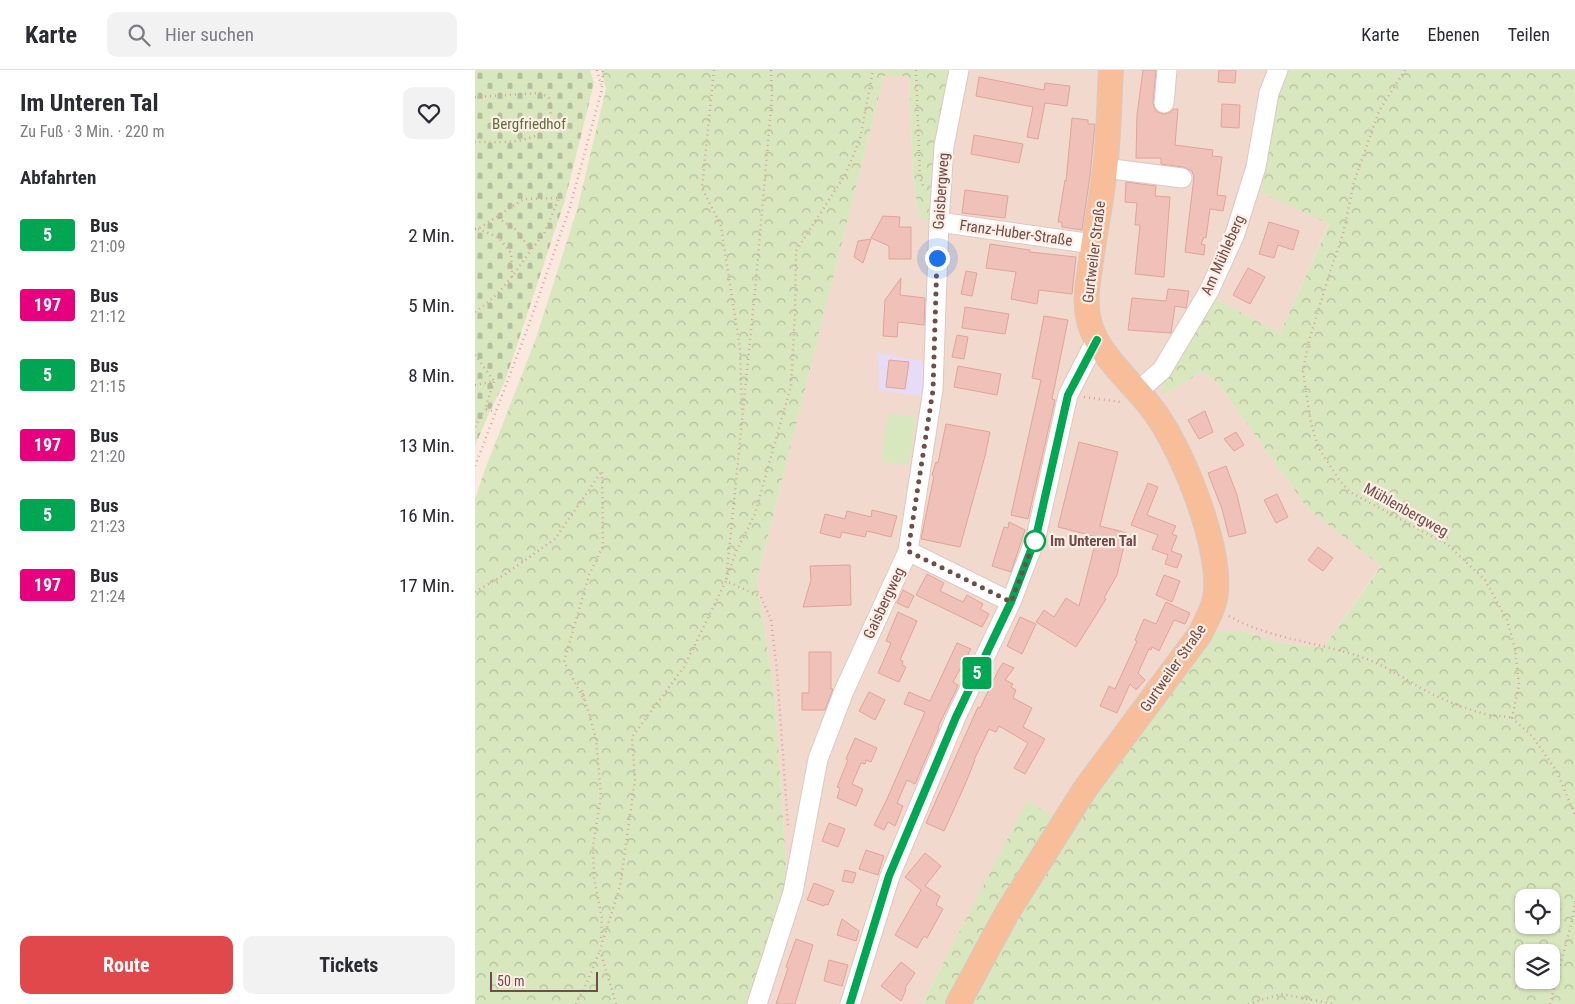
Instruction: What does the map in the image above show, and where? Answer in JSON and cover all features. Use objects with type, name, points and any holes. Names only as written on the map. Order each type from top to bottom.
[{"type":"main road","name":"Gurtweiler Straße","points":[[958,1004],[1007,913],[1085,789],[1200,634],[1213,607],[1216,594],[1217,577],[1208,534],[1193,488],[1173,441],[1162,422],[1130,397],[1115,366],[1097,340],[1089,322],[1085,299],[1105,168],[1111,70]]},
{"type":"street","name":"Gaisbergweg","points":[[757,1004],[793,892],[818,759],[844,691],[908,551],[933,390],[939,222],[944,146],[959,70]]},
{"type":"street","points":[[1165,104],[1167,70]]},
{"type":"street","name":"Am Mühleberg","points":[[1130,397],[1162,370],[1209,291],[1235,234],[1256,167],[1269,93],[1278,70]]},
{"type":"street","points":[[1105,168],[1182,178]]},
{"type":"street","name":"Franz-Huber-Straße","points":[[939,222],[1093,244]]},
{"type":"street","points":[[850,1004],[889,876],[956,717],[1011,602],[1036,537],[1068,395],[1097,340]]},
{"type":"street","points":[[908,551],[1011,602]]},
{"type":"path","points":[[597,70],[602,88]]},
{"type":"path","points":[[475,466],[571,207],[602,88],[603,70]]},
{"type":"path","points":[[714,70],[702,188],[721,226],[740,349],[743,419]]},
{"type":"path","points":[[726,581],[743,419],[772,96],[771,70]]},
{"type":"path","points":[[576,1004],[600,950],[620,886],[635,780],[632,737],[684,666],[726,581],[735,554],[755,514],[791,386],[796,251],[845,175],[860,139],[873,70]]},
{"type":"path","points":[[916,70],[920,178],[927,195]]},
{"type":"path","name":"Mühlenbergweg","points":[[1405,70],[1379,111],[1354,182],[1343,234],[1308,344],[1303,372],[1311,423],[1318,447],[1339,481],[1350,492],[1448,545],[1485,580],[1507,620],[1515,649],[1519,686],[1512,718]]},
{"type":"path","points":[[475,97],[541,94],[549,98],[552,110],[547,126],[534,138],[512,142],[475,142]]},
{"type":"path","points":[[475,312],[496,297],[512,278],[544,234],[559,198],[525,199],[498,218],[477,229]]},
{"type":"path","points":[[498,218],[515,229],[531,250]]},
{"type":"path","points":[[477,229],[497,237],[511,254],[512,278]]},
{"type":"path","points":[[475,355],[494,381]]},
{"type":"path","points":[[475,385],[494,381]]},
{"type":"path","points":[[475,427],[479,423],[485,409],[494,381]]},
{"type":"path","points":[[1068,395],[1130,397]]},
{"type":"path","points":[[485,409],[495,412]]},
{"type":"path","points":[[475,592],[504,575],[555,539],[602,470],[603,546],[589,575],[564,662],[584,700],[582,690],[595,738],[601,796],[593,846],[594,878],[602,918],[600,950],[616,1004]]},
{"type":"path","points":[[726,581],[761,597],[771,620],[777,671],[788,834]]},
{"type":"path","points":[[1213,607],[1238,621],[1279,636],[1333,648],[1368,660],[1400,675],[1430,693],[1467,709],[1492,716],[1512,718],[1533,737],[1557,772],[1575,815]]},
{"type":"path","points":[[1550,1004],[1572,921],[1575,901]]},
{"type":"path","points":[[1248,1004],[1281,994],[1334,1004]]},
{"type":"shaded area","points":[[951,70],[1286,70],[1329,223],[1280,333],[1212,297],[1162,396],[1202,372],[1217,382],[1308,509],[1381,565],[1323,648],[1278,642],[1243,631],[1072,827],[1027,802],[922,1004],[750,1004],[788,891],[775,699],[757,580],[884,76],[909,76],[913,176],[919,217],[932,222]]},
{"type":"shaded area","points":[[878,353],[921,361],[931,377],[928,397],[879,390]]},
{"type":"green space","name":"Bergfriedhof","points":[[475,70],[590,70],[594,83],[565,200],[505,381],[475,446]]},
{"type":"green space","points":[[601,70],[951,70],[933,222],[919,218],[913,176],[909,76],[884,76],[757,580],[775,699],[788,891],[750,1004],[475,1004],[475,499],[536,338],[577,210],[606,89]]},
{"type":"green space","points":[[1286,70],[1575,70],[1575,1004],[969,1004],[1002,939],[1072,827],[1213,632],[1243,631],[1278,642],[1323,648],[1381,566],[1308,509],[1217,382],[1202,372],[1162,396],[1164,375],[1212,297],[1280,333],[1329,224],[1261,193],[1276,97]]},
{"type":"green space","points":[[888,413],[916,417],[909,465],[881,462]]},
{"type":"green space","points":[[1027,801],[1056,817],[950,1004],[922,1004]]},
{"type":"building","points":[[1143,70],[1156,70],[1153,102],[1157,112],[1163,114],[1178,109],[1175,145],[1213,150],[1212,156],[1222,157],[1217,195],[1226,196],[1223,211],[1210,209],[1206,238],[1204,237],[1201,244],[1205,245],[1204,255],[1185,252],[1194,177],[1192,171],[1183,167],[1161,164],[1161,158],[1136,158],[1137,115]]},
{"type":"building","points":[[1219,70],[1236,70],[1235,83],[1218,82]]},
{"type":"building","points":[[979,77],[1044,90],[1045,83],[1070,86],[1067,106],[1045,103],[1038,139],[1027,137],[1033,107],[976,96]]},
{"type":"building","points":[[1222,104],[1240,105],[1239,128],[1221,127]]},
{"type":"building","points":[[1072,118],[1088,120],[1088,124],[1095,124],[1082,230],[1062,227],[1062,222],[1058,222],[1066,181]]},
{"type":"building","points":[[974,135],[1023,144],[1019,163],[971,154]]},
{"type":"building","points":[[1126,182],[1156,186],[1155,196],[1170,197],[1164,277],[1135,274],[1140,225],[1135,225],[1137,203],[1125,202]]},
{"type":"building","points":[[965,190],[1008,196],[1005,218],[962,213]]},
{"type":"building","points":[[883,216],[900,217],[899,227],[911,227],[911,259],[889,259],[889,246],[871,238]]},
{"type":"building","points":[[1269,222],[1299,231],[1293,250],[1278,245],[1274,258],[1259,254]]},
{"type":"building","points":[[871,239],[863,263],[854,257],[858,241]]},
{"type":"building","points":[[990,244],[1030,250],[1030,252],[1076,257],[1072,294],[1039,290],[1037,304],[1011,299],[1016,272],[986,268]]},
{"type":"building","points":[[1248,268],[1265,277],[1250,304],[1233,295]]},
{"type":"building","points":[[966,271],[977,273],[972,296],[961,294]]},
{"type":"building","points":[[901,278],[900,295],[925,298],[924,325],[898,322],[897,337],[883,336],[885,300]]},
{"type":"building","points":[[1168,289],[1189,291],[1186,308],[1175,306],[1171,333],[1128,330],[1132,298],[1166,301]]},
{"type":"building","points":[[965,307],[1009,314],[1005,334],[962,328]]},
{"type":"building","points":[[1044,316],[1068,320],[1052,399],[1055,400],[1028,519],[1011,515],[1041,380],[1032,378]]},
{"type":"building","points":[[957,335],[968,337],[964,359],[952,357]]},
{"type":"building","points":[[889,360],[909,362],[905,389],[886,387]]},
{"type":"building","points":[[958,366],[1001,374],[997,395],[954,387]]},
{"type":"building","points":[[1205,411],[1213,432],[1199,439],[1188,420]]},
{"type":"building","points":[[946,424],[990,432],[960,547],[921,539],[934,476],[932,475],[936,462],[938,463]]},
{"type":"building","points":[[1236,432],[1244,445],[1234,451],[1224,439]]},
{"type":"building","points":[[1079,442],[1118,452],[1100,526],[1127,533],[1117,575],[1104,598],[1106,599],[1076,647],[1036,622],[1044,610],[1054,617],[1066,598],[1079,606],[1097,537],[1058,527]]},
{"type":"building","points":[[1226,466],[1237,495],[1246,533],[1229,537],[1222,509],[1208,473]]},
{"type":"building","points":[[1148,483],[1158,487],[1147,515],[1176,526],[1172,534],[1177,536],[1171,551],[1182,555],[1177,568],[1165,564],[1168,555],[1152,549],[1158,535],[1131,525]]},
{"type":"building","points":[[1277,494],[1288,517],[1276,523],[1264,500]]},
{"type":"building","points":[[872,510],[897,516],[891,537],[867,531],[865,537],[842,532],[840,538],[820,533],[825,514],[845,519],[847,511],[871,517]]},
{"type":"building","points":[[1009,522],[1025,530],[1011,572],[992,566],[1004,527],[1008,528]]},
{"type":"building","points":[[1318,547],[1333,558],[1323,571],[1308,560]]},
{"type":"building","points":[[850,565],[851,605],[803,607],[811,580],[810,566]]},
{"type":"building","points":[[927,574],[944,583],[940,591],[963,602],[967,595],[983,604],[980,609],[989,614],[982,627],[916,595]]},
{"type":"building","points":[[1164,575],[1180,581],[1172,602],[1156,595]]},
{"type":"building","points":[[903,590],[914,596],[908,608],[897,603]]},
{"type":"building","points":[[1166,602],[1190,613],[1185,624],[1174,620],[1159,651],[1152,647],[1151,650],[1149,649],[1138,673],[1145,680],[1136,690],[1130,684],[1117,713],[1100,706],[1109,686],[1115,689],[1137,641],[1135,640],[1144,619],[1156,624]]},
{"type":"building","points":[[898,612],[917,621],[900,660],[903,661],[902,665],[906,667],[899,682],[878,673],[891,643],[886,641]]},
{"type":"building","points":[[1020,617],[1036,624],[1022,654],[1007,646]]},
{"type":"building","points":[[957,643],[971,649],[953,682],[958,685],[938,727],[915,784],[907,780],[897,803],[903,806],[895,826],[888,822],[884,830],[874,825],[925,712],[904,704],[909,692],[930,701]]},
{"type":"building","points":[[809,652],[831,652],[831,689],[833,689],[825,710],[802,710],[802,693],[809,693]]},
{"type":"building","points":[[1003,663],[1014,668],[1005,680],[1013,684],[1011,687],[1016,690],[1013,698],[1032,708],[1023,727],[1045,739],[1025,774],[1014,768],[1028,743],[999,726],[996,732],[989,729],[944,831],[926,823],[978,707],[980,708]]},
{"type":"building","points":[[869,692],[885,700],[875,720],[859,711]]},
{"type":"building","points":[[855,738],[877,748],[871,762],[866,760],[865,764],[861,763],[852,784],[863,789],[856,806],[837,798],[840,788],[837,787]]},
{"type":"building","points":[[829,823],[845,829],[838,847],[822,841]]},
{"type":"building","points":[[866,850],[884,856],[878,875],[859,869]]},
{"type":"building","points":[[925,853],[941,866],[925,886],[940,896],[936,905],[943,909],[927,938],[924,936],[917,948],[895,935],[921,890],[905,877]]},
{"type":"building","points":[[845,870],[856,873],[853,883],[842,881]]},
{"type":"building","points":[[814,883],[834,891],[828,905],[825,904],[824,906],[807,900]]},
{"type":"building","points":[[842,919],[859,931],[856,941],[837,935]]},
{"type":"building","points":[[796,939],[813,945],[795,1004],[776,1004],[788,968],[786,967]]},
{"type":"building","points":[[829,960],[848,965],[842,986],[824,981]]},
{"type":"building","points":[[901,962],[915,973],[905,988],[906,990],[901,1001],[881,986]]},
{"type":"bus line","name":"5","points":[[850,1004],[889,876],[956,717],[1011,602],[1036,537],[1068,395],[1097,340]]},
{"type":"place","name":"Im Unteren Tal","points":[[1035,541]]},
{"type":"route","points":[[937,258],[933,390],[908,551],[1011,602],[1036,537],[1035,541]]}]
